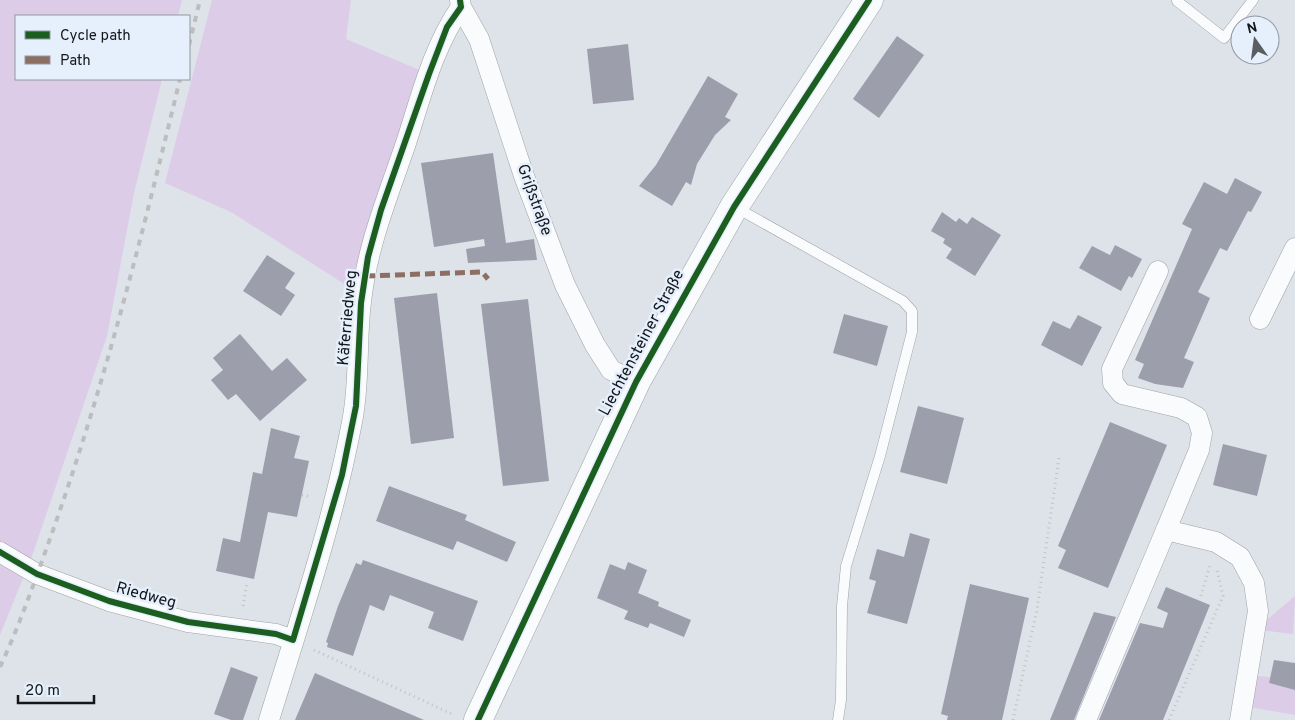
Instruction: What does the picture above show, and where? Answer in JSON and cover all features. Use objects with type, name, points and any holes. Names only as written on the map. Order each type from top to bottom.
[{"type":"main road","name":"Liechtensteiner Straße","points":[[467,718],[636,382],[734,207],[869,0]]},
{"type":"street","name":"Grißstraße","points":[[460,4],[479,39],[524,176],[565,285],[594,345],[611,370],[636,382]]},
{"type":"street","name":"Käferriedweg","points":[[269,720],[342,474],[354,415],[361,303],[368,257],[381,210],[429,74],[447,27],[460,4]]},
{"type":"street","points":[[1260,319],[1295,248]]},
{"type":"street","points":[[1086,720],[1199,450],[1202,433],[1197,417],[1181,408],[1122,394],[1113,384],[1112,369],[1158,271]]},
{"type":"street","points":[[1166,530],[1240,557],[1254,583],[1258,611],[1240,720]]},
{"type":"street","name":"Riedweg","points":[[0,552],[37,574],[109,601],[188,622],[276,634],[293,640]]},
{"type":"lane","points":[[1177,1],[1224,38],[1253,0]]},
{"type":"lane","points":[[734,207],[903,301],[912,311],[912,332],[880,456],[846,566],[842,606],[841,700],[838,720]]},
{"type":"path","points":[[1013,720],[1037,609],[1059,458]]},
{"type":"path","points":[[1201,596],[1215,548]]},
{"type":"path","points":[[1170,720],[1223,596],[1215,548]]},
{"type":"path","points":[[293,640],[467,718]]},
{"type":"shaded area","points":[[0,0],[182,0],[178,15],[15,15],[15,80],[162,80],[134,193],[107,336],[32,556],[0,635]]},
{"type":"shaded area","points":[[212,0],[351,0],[346,39],[424,72],[349,287],[231,212],[165,183]]},
{"type":"shaded area","points":[[1295,596],[1293,634],[1260,630],[1263,623]]},
{"type":"shaded area","points":[[1256,676],[1270,677],[1269,683],[1295,690],[1295,715],[1250,707]]},
{"type":"building","points":[[897,36],[924,55],[879,118],[853,99]]},
{"type":"building","points":[[628,44],[634,100],[593,104],[587,49]]},
{"type":"building","points":[[708,76],[738,94],[725,117],[731,120],[715,135],[697,164],[691,185],[686,182],[672,206],[639,186],[656,165]]},
{"type":"building","points":[[493,153],[506,243],[534,239],[537,260],[468,263],[466,249],[485,246],[484,239],[434,247],[421,163]]},
{"type":"building","points":[[1235,178],[1262,192],[1251,212],[1248,211],[1227,251],[1220,248],[1198,292],[1210,298],[1184,358],[1194,362],[1183,388],[1155,384],[1138,378],[1144,364],[1135,360],[1192,229],[1182,224],[1204,182],[1227,194]]},
{"type":"building","points":[[942,212],[956,222],[959,218],[967,224],[972,217],[1001,235],[975,276],[946,258],[952,249],[943,243],[945,239],[931,231]]},
{"type":"building","points":[[1115,245],[1142,259],[1132,278],[1129,276],[1121,291],[1079,268],[1092,246],[1110,255]]},
{"type":"building","points":[[267,255],[295,273],[285,288],[295,295],[281,316],[243,291]]},
{"type":"building","points":[[437,293],[454,438],[411,444],[394,298]]},
{"type":"building","points":[[528,299],[549,481],[503,486],[481,304]]},
{"type":"building","points":[[844,314],[888,326],[877,366],[833,353]]},
{"type":"building","points":[[1078,315],[1102,327],[1082,366],[1041,345],[1053,321],[1070,329]]},
{"type":"building","points":[[240,334],[272,371],[287,358],[307,380],[260,421],[236,394],[228,400],[211,380],[223,370],[213,358]]},
{"type":"building","points":[[918,406],[964,418],[947,484],[900,472]]},
{"type":"building","points":[[1110,422],[1167,445],[1108,588],[1058,568],[1066,550],[1058,546]]},
{"type":"building","points":[[271,428],[300,436],[294,458],[309,461],[297,517],[268,512],[254,579],[216,571],[223,538],[240,542],[253,472],[262,474]]},
{"type":"building","points":[[1223,444],[1267,455],[1257,496],[1213,485]]},
{"type":"building","points":[[389,486],[467,515],[465,520],[516,542],[507,562],[457,541],[453,550],[376,521]]},
{"type":"building","points":[[910,533],[930,539],[907,624],[867,613],[876,581],[869,579],[877,549],[904,557]]},
{"type":"building","points":[[363,560],[478,601],[463,641],[428,628],[434,612],[390,595],[384,611],[370,605],[353,656],[327,647],[328,643],[326,642],[338,606],[356,563],[361,565]]},
{"type":"building","points":[[628,562],[647,570],[638,593],[659,602],[658,606],[691,620],[684,637],[650,623],[648,628],[624,619],[628,611],[597,598],[610,564],[625,570]]},
{"type":"building","points":[[970,584],[1029,598],[1002,720],[947,720],[948,716],[941,714]]},
{"type":"building","points":[[1166,587],[1210,605],[1163,720],[1099,720],[1140,623],[1163,628],[1168,613],[1157,608]]},
{"type":"building","points":[[1094,612],[1116,617],[1074,720],[1050,720]]},
{"type":"building","points":[[1274,660],[1295,663],[1295,690],[1269,683]]},
{"type":"building","points":[[231,667],[258,677],[243,720],[231,720],[214,714]]},
{"type":"building","points":[[315,673],[340,684],[424,720],[295,720]]},
{"type":"railway","points":[[190,41],[200,0]]},
{"type":"railway","points":[[0,667],[40,567],[89,421],[122,308],[180,80]]},
{"type":"marked path","points":[[365,276],[482,272],[488,279]]},
{"type":"cycle path","points":[[0,552],[37,574],[109,601],[188,622],[276,634],[293,640],[342,475],[356,406],[361,303],[368,257],[381,210],[429,74],[447,27],[461,7],[460,0]]},
{"type":"cycle path","points":[[478,720],[636,382],[734,207],[869,0]]}]
